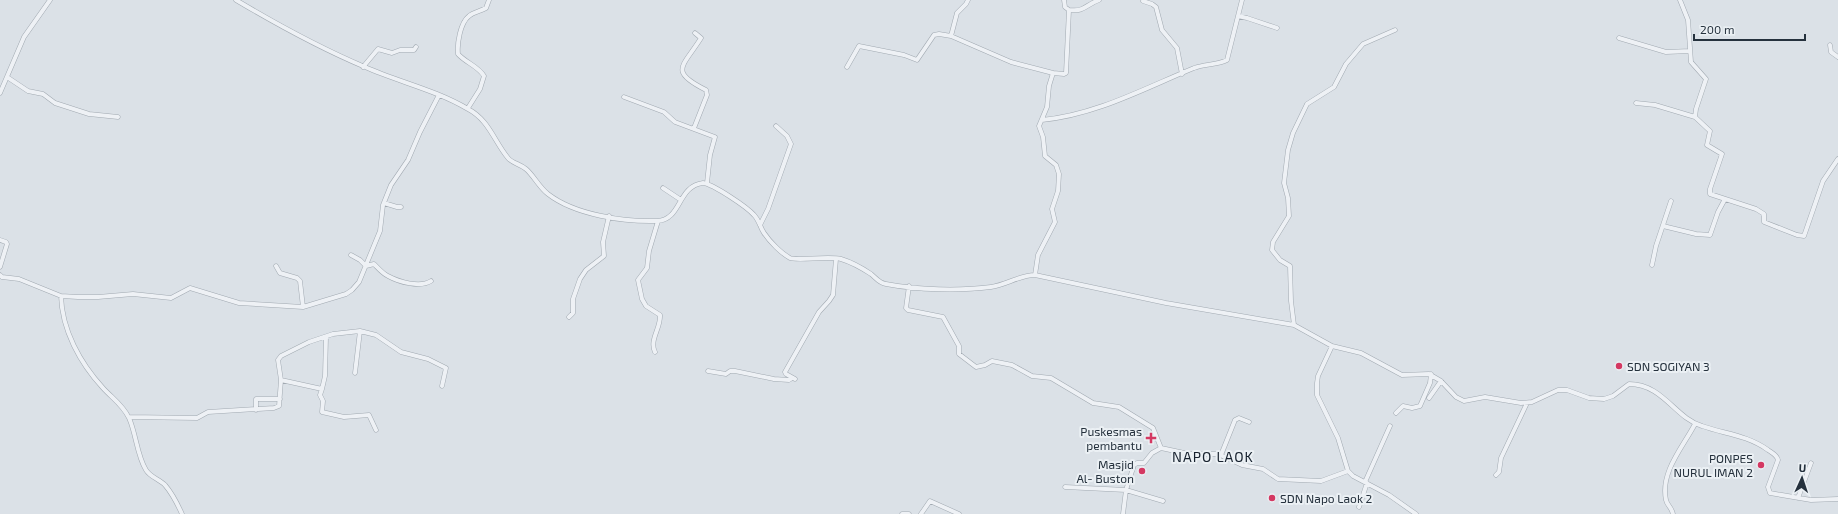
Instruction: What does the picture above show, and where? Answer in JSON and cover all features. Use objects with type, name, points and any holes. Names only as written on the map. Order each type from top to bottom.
[{"type":"street","points":[[0,92],[24,37],[50,0]]},
{"type":"street","points":[[236,0],[300,37],[364,67],[439,95],[468,108],[487,125],[509,159],[526,169],[547,193],[564,204],[596,215],[658,221],[670,217],[690,187],[698,183],[707,183],[749,211],[758,219],[764,233],[772,243],[790,258],[796,260],[816,258],[836,259],[850,262],[864,269],[882,284],[933,289],[991,287],[1035,275],[1166,303],[1294,324],[1332,346],[1361,353],[1402,375],[1431,374],[1456,397],[1464,401],[1488,397],[1527,403],[1538,401],[1561,390],[1572,391],[1589,398],[1608,398],[1629,384],[1638,384],[1652,390],[1695,424],[1746,437],[1758,443],[1775,455],[1778,460],[1768,491],[1774,495],[1812,500],[1838,499]]},
{"type":"street","points":[[468,108],[480,88],[484,76],[481,71],[462,59],[458,54],[460,35],[466,18],[471,14],[486,8],[489,0]]},
{"type":"street","points":[[951,36],[957,13],[968,0]]},
{"type":"street","points":[[1064,0],[1065,7],[1069,10],[1079,11],[1084,10],[1091,3],[1099,0]]},
{"type":"street","points":[[1042,120],[1082,114],[1207,64],[1226,60],[1242,0]]},
{"type":"street","points":[[1680,0],[1688,20],[1690,51],[1693,65],[1706,79],[1696,109],[1695,117]]},
{"type":"street","points":[[1143,1],[1156,6],[1162,30],[1177,48],[1182,74]]},
{"type":"street","points":[[847,67],[859,46],[904,55],[917,60],[936,34],[951,36],[1011,62],[1054,73],[1064,74],[1066,73],[1069,10]]},
{"type":"street","points":[[1238,16],[1277,28]]},
{"type":"street","points":[[1294,324],[1291,301],[1290,266],[1280,260],[1272,250],[1273,242],[1289,216],[1288,198],[1284,183],[1292,137],[1307,104],[1334,87],[1346,64],[1363,44],[1395,30]]},
{"type":"street","points":[[694,128],[707,95],[706,90],[684,77],[682,71],[683,65],[700,38],[695,33]]},
{"type":"street","points":[[1619,38],[1666,52],[1690,51]]},
{"type":"street","points":[[1830,45],[1831,52],[1838,57]]},
{"type":"street","points":[[364,67],[378,49],[392,53],[400,50],[414,50],[416,47]]},
{"type":"street","points":[[1035,275],[1038,255],[1055,222],[1052,209],[1058,191],[1059,181],[1056,165],[1045,156],[1043,137],[1039,126],[1047,107],[1049,86],[1054,73]]},
{"type":"street","points":[[7,77],[28,90],[46,96],[55,103],[89,114],[118,117]]},
{"type":"street","points":[[0,275],[2,277],[19,279],[61,296],[98,297],[133,294],[171,298],[190,288],[239,303],[303,307],[346,294],[352,290],[358,282],[366,266],[380,231],[384,203],[391,185],[408,160],[420,132],[439,95]]},
{"type":"street","points":[[624,97],[664,112],[675,122],[713,136],[715,139],[710,155],[707,183]]},
{"type":"street","points":[[1636,103],[1655,105],[1695,117],[1710,131],[1707,145],[1722,154],[1710,193],[1725,200],[1756,209],[1764,214],[1764,222],[1797,235],[1804,236],[1823,181],[1838,159]]},
{"type":"street","points":[[760,225],[768,210],[791,144],[786,136],[776,126]]},
{"type":"street","points":[[663,188],[681,200]]},
{"type":"street","points":[[1663,226],[1696,234],[1710,235],[1718,212],[1725,200]]},
{"type":"street","points":[[1652,265],[1671,201]]},
{"type":"street","points":[[384,203],[401,207]]},
{"type":"street","points":[[569,317],[573,314],[573,299],[580,279],[586,270],[604,256],[603,242],[609,216]]},
{"type":"street","points":[[655,352],[652,345],[659,326],[660,315],[646,306],[642,299],[638,280],[646,268],[658,221]]},
{"type":"street","points":[[0,240],[6,242],[7,244],[0,266]]},
{"type":"street","points":[[351,255],[360,260],[366,266]]},
{"type":"street","points":[[708,371],[726,374],[730,371],[735,371],[774,379],[793,379],[785,372],[819,312],[833,295],[836,259]]},
{"type":"street","points":[[366,266],[374,264],[388,276],[413,284],[428,284],[431,282]]},
{"type":"street","points":[[276,266],[280,273],[297,278],[300,281],[303,307]]},
{"type":"street","points":[[909,286],[906,308],[908,310],[944,317],[959,346],[959,354],[976,367],[985,365],[992,361],[1012,365],[1032,376],[1054,380],[1093,403],[1119,407],[1153,428],[1161,448]]},
{"type":"street","points":[[61,296],[65,322],[70,338],[79,356],[104,389],[119,403],[129,417],[146,471],[165,485],[182,514]]},
{"type":"street","points":[[129,417],[197,418],[208,412],[276,408],[279,406],[280,399],[281,380],[278,360],[281,356],[304,344],[333,334],[360,331],[376,335],[401,352],[428,359],[446,368],[442,386]]},
{"type":"street","points":[[355,372],[360,331]]},
{"type":"street","points":[[326,337],[325,376],[320,395],[323,401],[322,412],[344,417],[369,416],[376,430]]},
{"type":"street","points":[[1332,346],[1318,376],[1316,383],[1317,395],[1338,438],[1348,471],[1389,495],[1416,514]]},
{"type":"street","points":[[1396,413],[1402,406],[1412,408],[1420,406],[1430,383],[1431,374]]},
{"type":"street","points":[[281,380],[322,388]]},
{"type":"street","points":[[1430,398],[1440,381]]},
{"type":"street","points":[[256,410],[256,399],[280,399]]},
{"type":"street","points":[[1496,475],[1499,472],[1501,458],[1527,403]]},
{"type":"street","points":[[1221,455],[1235,420],[1239,418],[1250,422]]},
{"type":"street","points":[[1673,514],[1666,501],[1666,486],[1669,468],[1695,424]]},
{"type":"street","points":[[1359,508],[1366,482],[1390,426]]},
{"type":"street","points":[[1123,514],[1126,490],[1135,464],[1144,463],[1152,453],[1161,448],[1189,454],[1209,453],[1221,455],[1242,465],[1263,469],[1278,479],[1321,481],[1348,471]]},
{"type":"street","points":[[1798,498],[1811,463]]},
{"type":"street","points":[[1065,487],[1126,490],[1164,501]]},
{"type":"street","points":[[921,514],[930,501],[959,514]]},
{"type":"street","points":[[902,514],[909,514]]},
{"type":"place","name":"SDN SOGIYAN 3","points":[[1619,366]]},
{"type":"place","name":"Puskesmas pembantu","points":[[1151,438]]},
{"type":"place","name":"PONPES NURUL IMAN 2","points":[[1761,465]]},
{"type":"place","name":"Masjid Al- Buston","points":[[1142,471]]},
{"type":"place","name":"SDN Napo Laok 2","points":[[1272,498]]},
{"type":"district","name":"NAPO LAOK","points":[[1213,456]]}]
